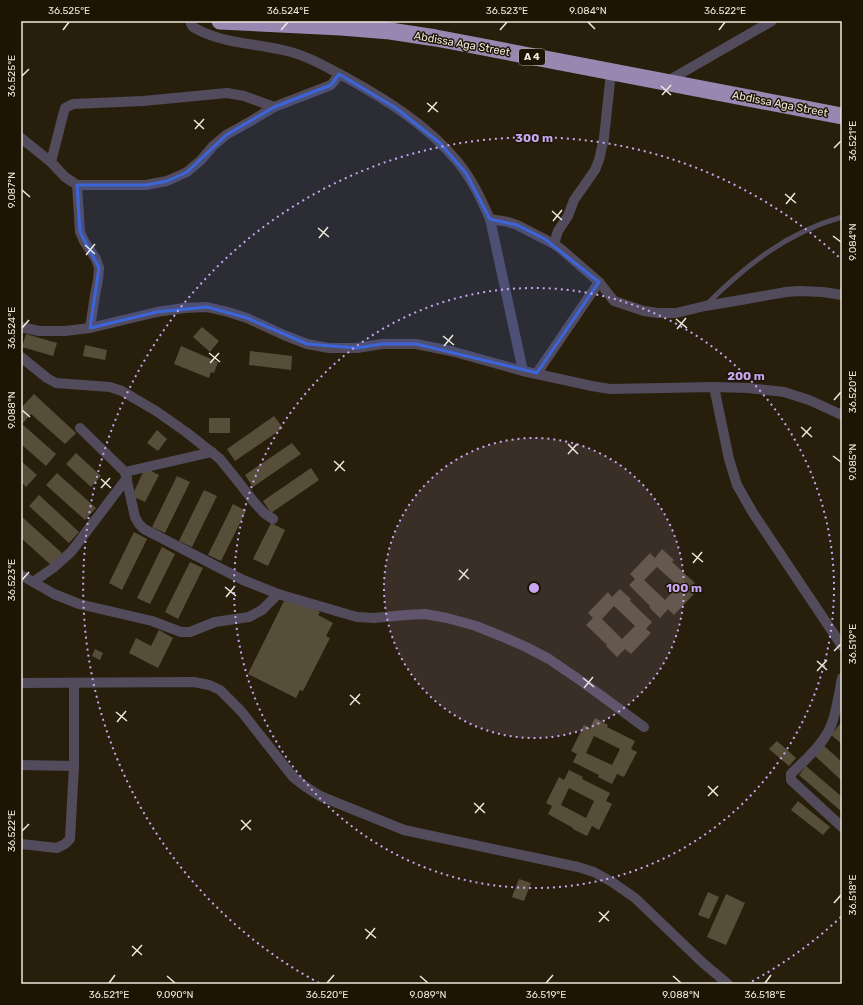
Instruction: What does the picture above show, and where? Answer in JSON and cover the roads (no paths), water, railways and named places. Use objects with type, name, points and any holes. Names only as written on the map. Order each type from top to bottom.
[{"type":"highway","name":"Abdissa Aga Street","points":[[220,21],[341,27],[390,31],[436,38],[842,116]]},
{"type":"street","points":[[190,21],[193,27],[226,40],[287,51],[308,58],[380,97],[427,130],[440,143],[466,173],[480,197],[490,219],[523,371]]},
{"type":"street","points":[[666,82],[770,21]]},
{"type":"street","points":[[554,244],[558,231],[568,216],[574,200],[595,170],[600,160],[604,138],[611,72]]},
{"type":"street","points":[[21,138],[52,162],[66,177],[77,185],[146,185],[167,181],[187,172],[226,135],[274,107],[331,85],[339,74]]},
{"type":"street","points":[[52,162],[65,108],[73,104],[143,101],[227,93],[244,96],[274,107]]},
{"type":"street","points":[[77,185],[80,232],[84,242],[96,259],[99,268],[90,328]]},
{"type":"street","points":[[490,219],[517,225],[554,244],[599,282],[614,301],[644,310],[658,313],[676,313],[705,306],[792,291],[823,292],[842,295]]},
{"type":"street","points":[[537,374],[599,282]]},
{"type":"street","points":[[21,327],[39,331],[64,331],[90,328],[157,312],[184,308],[207,307],[247,318],[307,344],[329,348],[357,348],[382,344],[416,344],[451,351],[523,371],[610,389],[714,387],[748,388],[784,392],[810,400],[842,415]]},
{"type":"street","points":[[21,357],[47,378],[56,383],[110,387],[122,391],[156,411],[212,452],[226,466],[264,513],[273,519]]},
{"type":"street","points":[[714,387],[729,459],[738,485],[753,513],[842,646]]},
{"type":"street","points":[[80,428],[126,475],[135,517],[144,529],[243,580],[278,594],[357,617],[374,618],[425,614],[476,626],[526,647],[549,659],[644,727]]},
{"type":"street","points":[[33,582],[53,568],[71,552],[94,524],[126,475],[212,452]]},
{"type":"street","points":[[21,575],[54,594],[79,604],[152,621],[181,632],[190,632],[215,622],[249,617],[262,610],[278,594]]},
{"type":"street","points":[[842,678],[832,724],[815,749],[792,774],[791,780],[842,827]]},
{"type":"street","points":[[21,683],[74,684],[194,682],[210,685],[220,690],[241,711],[293,776],[320,796],[404,830],[578,867],[594,872],[612,882],[634,898],[703,963],[728,984]]},
{"type":"street","points":[[21,844],[57,848],[65,844],[70,839],[74,766],[74,684]]},
{"type":"street","points":[[21,765],[74,766]]},
{"type":"lane","points":[[705,306],[726,284],[777,245],[809,228],[842,217]]}]
